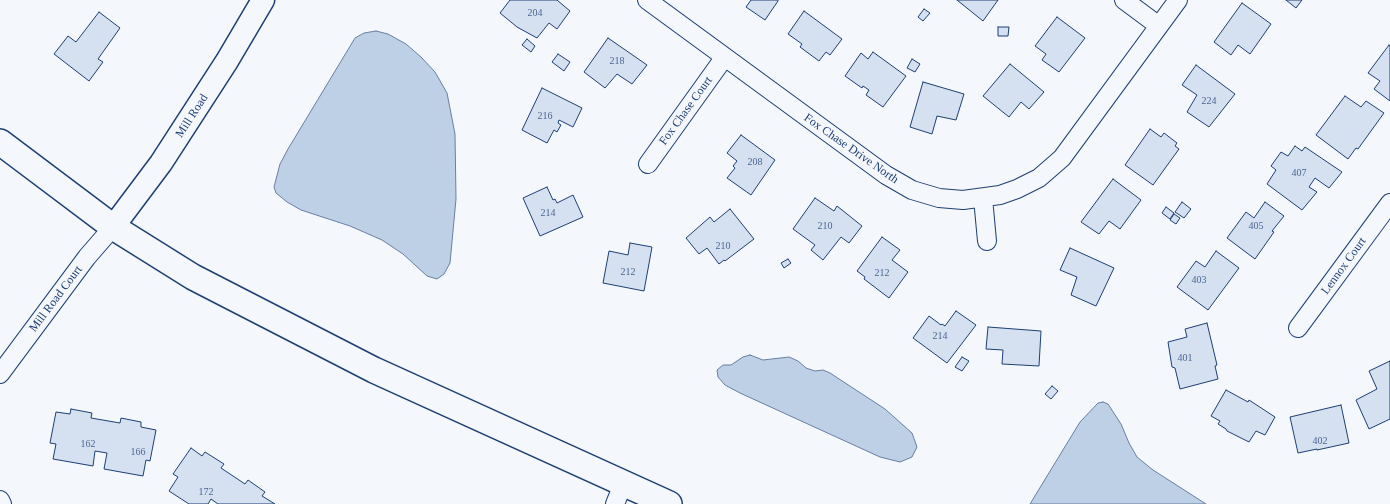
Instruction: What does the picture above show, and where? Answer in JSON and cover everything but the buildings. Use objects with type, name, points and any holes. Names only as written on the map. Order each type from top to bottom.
[{"type":"main road","points":[[0,142],[114,227],[192,277],[619,494],[660,502]]},
{"type":"street","name":"Mill Road","points":[[114,227],[165,157],[227,61],[263,0]]},
{"type":"street","name":"Fox Chase Drive North","points":[[647,0],[871,165],[912,190],[939,198],[963,200],[1000,195],[1017,190],[1038,178],[1062,158],[1178,0]]},
{"type":"street","points":[[1124,0],[1159,26]]},
{"type":"street","name":"Fox Chase Court","points":[[648,164],[724,58]]},
{"type":"street","points":[[983,198],[987,241]]},
{"type":"street","name":"Lennox Court","points":[[1298,328],[1390,203]]},
{"type":"street","name":"Mill Road Court","points":[[0,374],[87,257],[114,227]]},
{"type":"street","points":[[0,500],[2,504]]},
{"type":"water","points":[[376,31],[388,34],[406,44],[421,57],[435,72],[447,93],[455,134],[456,199],[450,263],[444,274],[437,279],[427,276],[403,254],[382,240],[350,226],[301,210],[276,193],[274,187],[280,164],[288,149],[355,38],[364,33]]},
{"type":"water","points":[[750,355],[763,360],[789,357],[798,361],[806,368],[815,371],[823,370],[830,373],[885,409],[912,433],[917,447],[912,457],[900,462],[880,457],[725,385],[718,377],[717,370],[723,365],[731,365]]},
{"type":"water","points":[[1098,403],[1108,404],[1121,424],[1137,457],[1153,470],[1206,504],[1030,504],[1080,422]]}]
